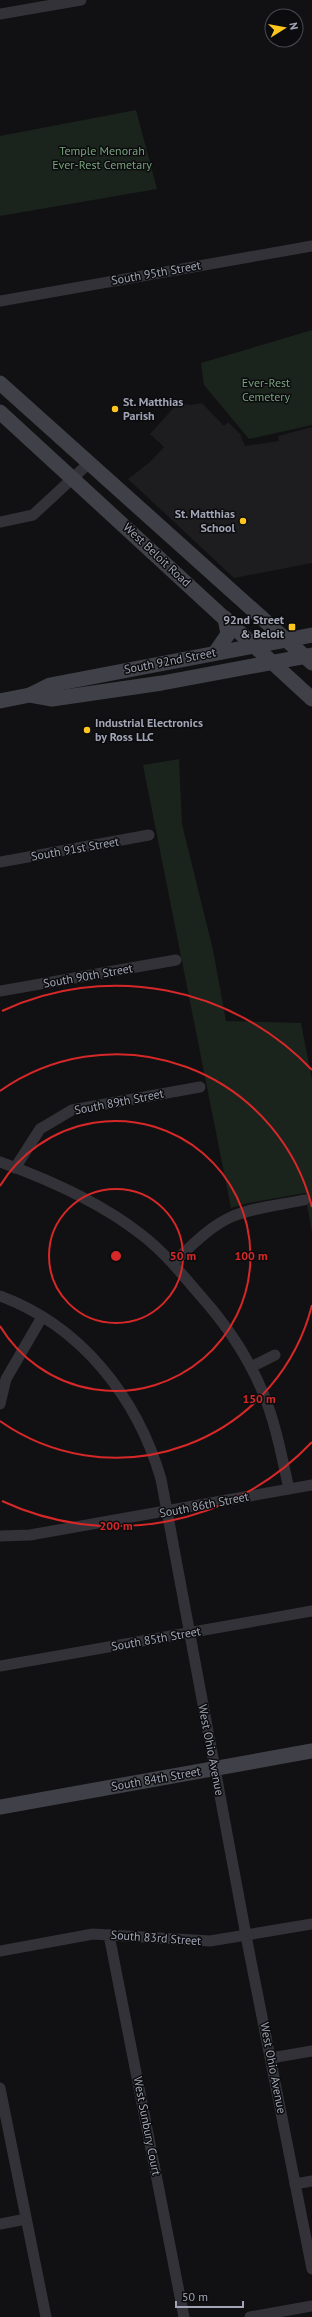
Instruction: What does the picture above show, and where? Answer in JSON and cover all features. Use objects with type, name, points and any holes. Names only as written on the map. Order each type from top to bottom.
[{"type":"main road","name":"West Beloit Road","points":[[0,383],[286,640],[310,658]]},
{"type":"main road","name":"West Beloit Road","points":[[0,412],[312,699]]},
{"type":"main road","points":[[215,653],[228,634],[225,618]]},
{"type":"main road","name":"South 92nd Street","points":[[0,700],[30,695],[50,685],[312,635]]},
{"type":"main road","name":"South 92nd Street","points":[[30,695],[52,699],[162,683],[273,663],[310,658]]},
{"type":"main road","name":"South 84th Street","points":[[0,1807],[312,1751]]},
{"type":"street","points":[[0,14],[81,0]]},
{"type":"street","name":"South 95th Street","points":[[0,301],[312,246]]},
{"type":"street","points":[[0,522],[33,515],[89,463]]},
{"type":"street","name":"South 91st Street","points":[[0,862],[149,835]]},
{"type":"street","name":"South 90th Street","points":[[0,991],[176,960]]},
{"type":"street","name":"South 89th Street","points":[[15,1168],[40,1129],[72,1110],[200,1087]]},
{"type":"street","points":[[0,1162],[70,1190],[109,1212],[142,1235],[173,1263],[215,1312],[251,1367],[264,1396],[271,1418],[289,1489]]},
{"type":"street","points":[[173,1263],[200,1238],[232,1217],[304,1200]]},
{"type":"street","name":"West Ohio Avenue","points":[[0,1296],[15,1301],[74,1338],[98,1362],[131,1408],[153,1454],[167,1512],[246,1935],[312,2269]]},
{"type":"street","points":[[0,1404],[6,1379],[42,1317]]},
{"type":"street","points":[[251,1367],[275,1355]]},
{"type":"street","name":"South 86th Street","points":[[0,1536],[30,1535],[167,1512],[312,1485]]},
{"type":"street","name":"South 85th Street","points":[[0,1666],[312,1611]]},
{"type":"street","name":"South 83rd Street","points":[[0,1951],[93,1934],[210,1941],[312,1924]]},
{"type":"street","name":"West Sunbury Court","points":[[109,1935],[184,2317]]},
{"type":"street","points":[[271,2058],[312,2052]]},
{"type":"street","points":[[0,2088],[46,2317]]},
{"type":"street","points":[[295,2184],[312,2181]]},
{"type":"street","points":[[0,2224],[26,2219]]},
{"type":"street","points":[[250,2317],[312,2306]]},
{"type":"shaded area","name":"St. Matthias School","points":[[178,403],[191,405],[202,403],[224,426],[228,422],[240,434],[245,446],[279,441],[278,436],[312,427],[312,563],[234,578],[128,479],[150,462],[164,447],[150,434]]},
{"type":"green space","name":"Temple Menorah Ever-Rest Cemetary","points":[[136,110],[157,189],[0,216],[0,136]]},
{"type":"green space","name":"Ever-Rest Cemetery","points":[[312,330],[312,425],[249,439],[204,385],[201,363]]},
{"type":"green space","points":[[179,759],[182,824],[213,950],[226,1021],[301,1023],[312,1080],[312,1233],[305,1193],[248,1203],[231,1208],[143,765]]},
{"type":"place","name":"St. Matthias Parish","points":[[115,409]]},
{"type":"place","name":"St. Matthias School","points":[[243,521]]},
{"type":"place","name":"92nd Street & Beloit","points":[[292,627]]},
{"type":"place","name":"Industrial Electronics by Ross LLC","points":[[87,730]]}]
